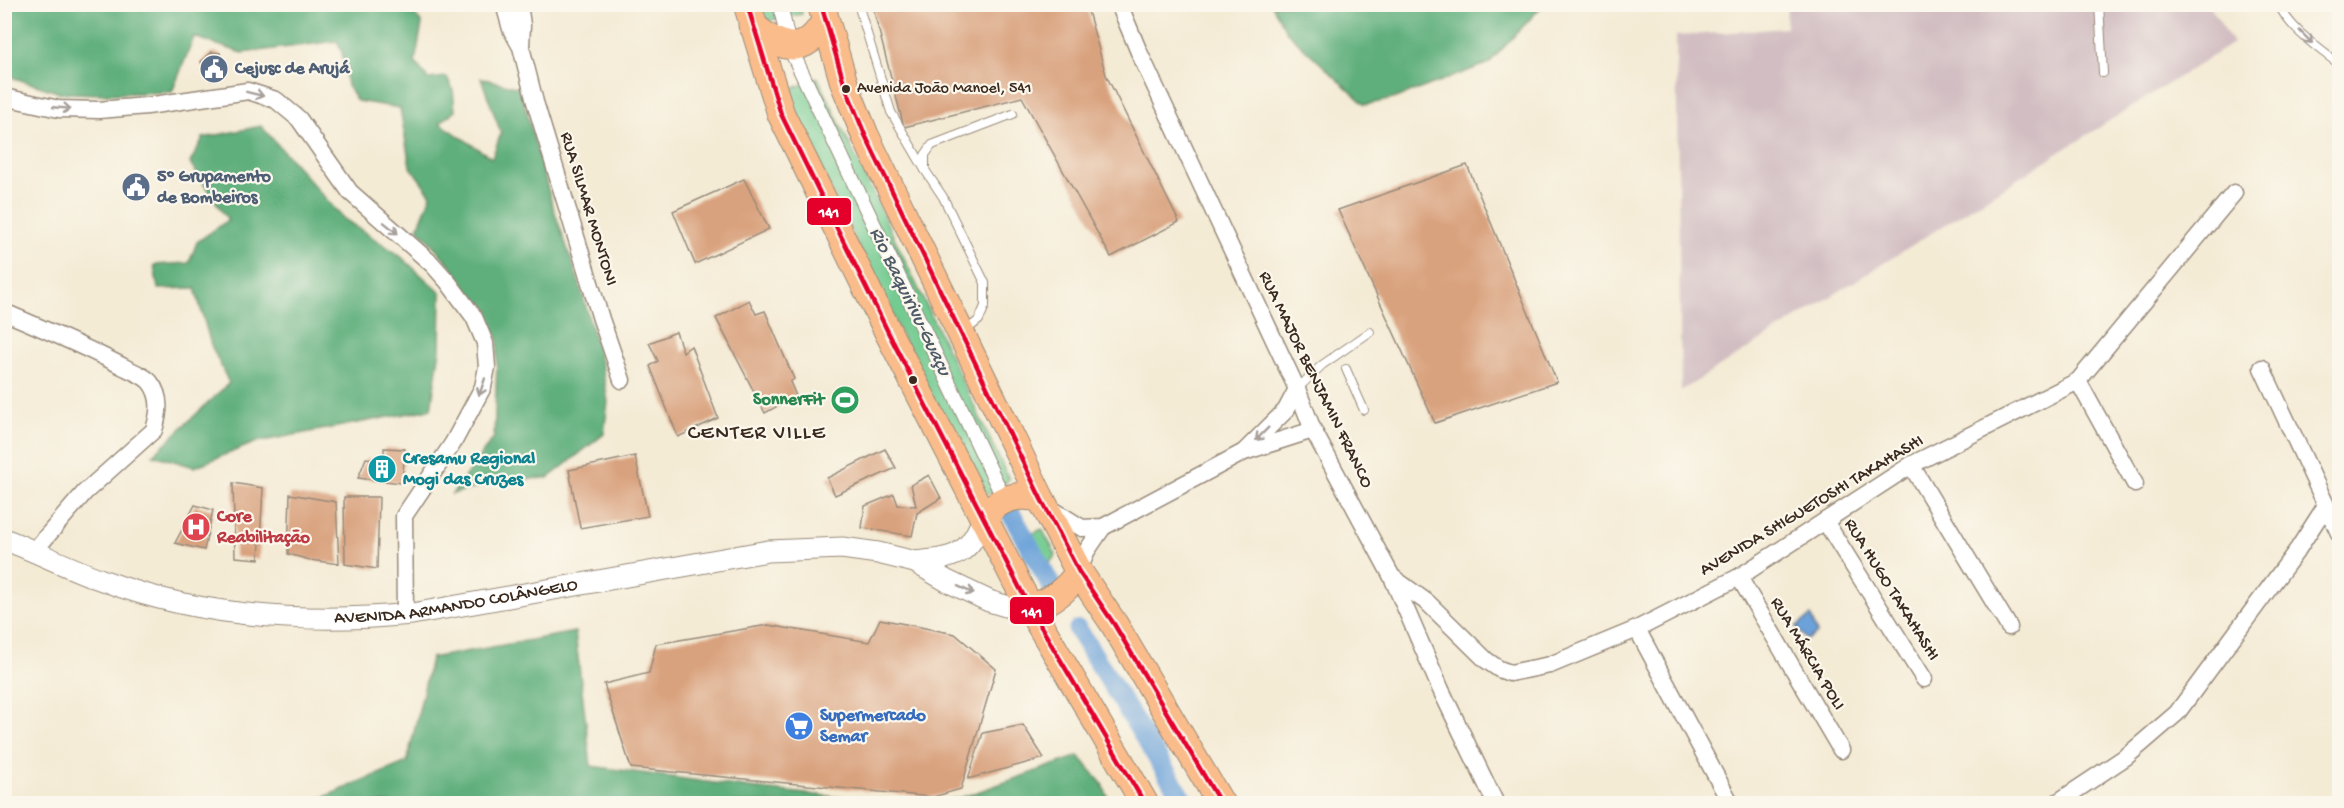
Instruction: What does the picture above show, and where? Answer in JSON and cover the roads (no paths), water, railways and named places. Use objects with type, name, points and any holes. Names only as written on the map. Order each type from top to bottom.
[{"type":"main road","points":[[749,15],[769,40],[789,46],[806,42],[814,36],[823,13]]},
{"type":"main road","points":[[823,13],[857,117],[1041,499],[1079,572],[1114,624],[1221,804]]},
{"type":"main road","points":[[749,15],[781,114],[804,165],[1030,608],[1145,804]]},
{"type":"main road","points":[[984,518],[995,505],[1004,500],[1021,495],[1041,499]]},
{"type":"main road","points":[[1030,608],[1044,603],[1061,592],[1079,572]]},
{"type":"street","name":"RUA SILMAR MONTONI","points":[[504,4],[511,29],[521,47],[535,102],[601,320],[622,380]]},
{"type":"street","name":"RUA SILMAR MONTONI","points":[[519,4],[522,25],[521,47]]},
{"type":"street","points":[[780,4],[789,46],[1004,500]]},
{"type":"street","name":"RUA MAJOR BENJAMIN FRANCO","points":[[1119,4],[1138,52],[1297,389],[1313,430],[1392,577],[1441,690],[1496,804]]},
{"type":"street","points":[[4,97],[59,109],[99,110],[147,106],[248,91],[276,100],[299,119],[350,192],[432,264],[448,282],[474,317],[485,343],[487,367],[483,387],[453,443],[404,516],[405,614]]},
{"type":"street","name":"AVENIDA SHIGUETOSHI TAKAHASHI","points":[[1392,577],[1428,603],[1486,660],[1499,669],[1510,672],[1550,665],[1637,629],[1739,577],[1911,465],[2078,381],[2234,193]]},
{"type":"street","points":[[4,312],[92,350],[149,380],[157,393],[159,405],[159,416],[154,430],[86,492],[34,551]]},
{"type":"street","points":[[2262,368],[2340,535]]},
{"type":"street","points":[[2078,381],[2135,484]]},
{"type":"street","points":[[1244,452],[1286,410],[1297,389]]},
{"type":"street","points":[[1041,499],[1052,510],[1082,528],[1103,527],[1244,452],[1313,430]]},
{"type":"street","points":[[1911,465],[2009,627]]},
{"type":"street","points":[[2055,804],[2127,756],[2177,713],[2298,549],[2325,507]]},
{"type":"street","points":[[915,562],[944,559],[965,550],[978,532],[984,518]]},
{"type":"street","name":"RUA HUGO TAKAHASHI","points":[[1825,521],[1924,679]]},
{"type":"street","points":[[1079,572],[1086,552],[1103,527]]},
{"type":"street","name":"AVENIDA ARMANDO COLÂNGELO","points":[[4,539],[102,580],[167,600],[237,614],[291,619],[357,619],[405,614],[768,551],[842,548],[878,553],[915,562]]},
{"type":"street","points":[[915,562],[947,581],[989,601],[1009,607],[1030,608]]},
{"type":"street","name":"RUA MÁRCIA POLI","points":[[1739,577],[1841,750]]},
{"type":"street","points":[[1637,629],[1731,804]]},
{"type":"lane","points":[[858,4],[891,112],[943,197],[985,283],[985,306],[979,320],[962,335]]},
{"type":"lane","points":[[2099,4],[2103,73]]},
{"type":"lane","points":[[2279,4],[2282,12],[2310,42],[2340,65]]},
{"type":"lane","points":[[925,170],[925,155],[932,145],[1013,114]]},
{"type":"lane","points":[[1297,389],[1322,365],[1370,332]]},
{"type":"lane","points":[[1346,369],[1364,410]]},
{"type":"water","points":[[1811,616],[1817,633],[1807,640],[1796,627]]},
{"type":"waterway","name":"Rio Baquirivu-Guaçu","points":[[1008,508],[1052,587]]},
{"type":"waterway","name":"Rio Baquirivu-Guaçu","points":[[1078,630],[1186,804]]},
{"type":"place","name":"Cejusc de Arujá","points":[[214,69]]},
{"type":"place","name":"Avenida João Manoel, 541","points":[[846,89]]},
{"type":"place","name":"5º Grupamento de Bombeiros","points":[[136,187]]},
{"type":"place","name":"SonnerFit","points":[[845,400]]},
{"type":"place","name":"Cresamu Regional Mogi das Cruzes","points":[[382,469]]},
{"type":"place","name":"Core Reabilitação","points":[[196,527]]},
{"type":"place","name":"Supermercado Semar","points":[[799,726]]},
{"type":"district","name":"CENTER VILLE","points":[[757,434]]}]
